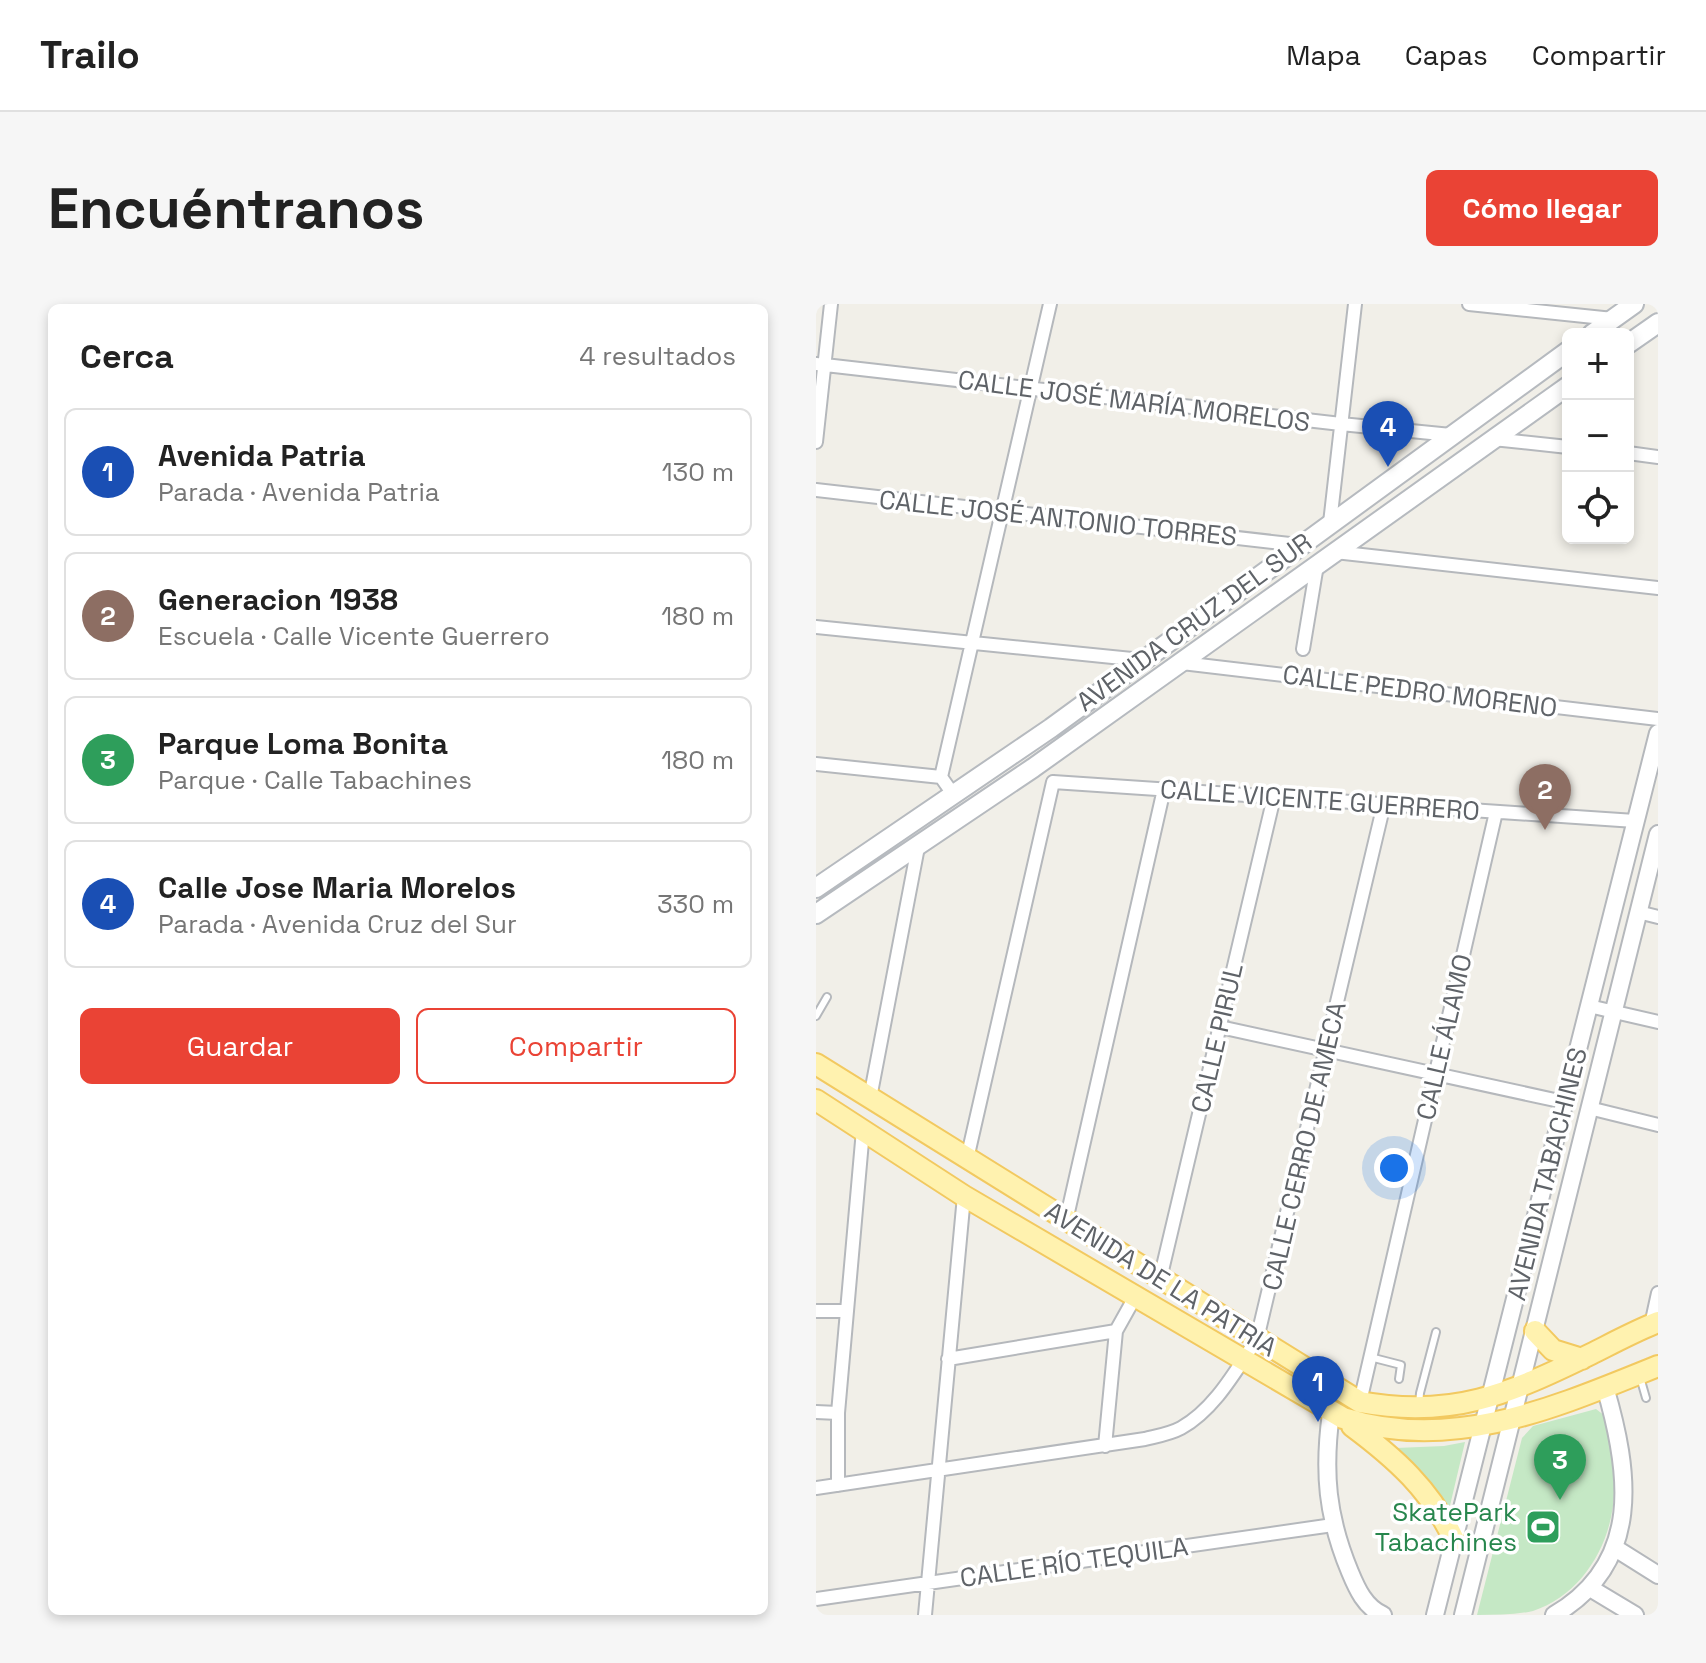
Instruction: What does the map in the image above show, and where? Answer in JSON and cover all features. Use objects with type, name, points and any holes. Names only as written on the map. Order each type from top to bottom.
[{"type":"main road","points":[[1600,328],[1634,304]]},
{"type":"main road","points":[[1634,340],[1658,323]]},
{"type":"main road","name":"AVENIDA CRUZ DEL SUR","points":[[816,888],[825,875],[1051,728],[1562,355]]},
{"type":"main road","name":"AVENIDA CRUZ DEL SUR","points":[[816,914],[1033,768],[1562,390]]},
{"type":"main road","name":"AVENIDA DE LA PATRIA","points":[[816,1064],[1360,1402],[1393,1408],[1419,1408],[1491,1399],[1654,1324]]},
{"type":"main road","name":"AVENIDA DE LA PATRIA","points":[[816,1100],[964,1196],[1242,1361],[1337,1416],[1373,1428],[1398,1431],[1484,1426],[1648,1370]]},
{"type":"main road","points":[[1535,1331],[1553,1350],[1582,1359]]},
{"type":"main road","points":[[1337,1416],[1408,1471],[1442,1515],[1454,1540]]},
{"type":"street","points":[[816,442],[820,364],[831,304]]},
{"type":"street","points":[[953,794],[941,777],[1050,304]]},
{"type":"street","points":[[1330,523],[1355,304]]},
{"type":"street","points":[[1469,304],[1613,319]]},
{"type":"street","name":"CALLE JOSÉ MARÍA MORELOS","points":[[820,364],[1451,435]]},
{"type":"street","points":[[1493,439],[1562,446]]},
{"type":"street","points":[[1634,454],[1658,457]]},
{"type":"street","name":"CALLE JOSÉ ANTONIO TORRES","points":[[816,490],[1299,545]]},
{"type":"street","points":[[1335,552],[1658,588]]},
{"type":"street","points":[[1303,649],[1317,565]]},
{"type":"street","points":[[816,627],[1142,660]]},
{"type":"street","name":"CALLE PEDRO MORENO","points":[[1182,663],[1658,719]]},
{"type":"street","name":"AVENIDA TABACHINES","points":[[1435,1615],[1658,733]]},
{"type":"street","points":[[816,764],[941,777]]},
{"type":"street","points":[[967,1159],[1053,782],[1033,768]]},
{"type":"street","name":"CALLE VICENTE GUERRERO","points":[[1053,782],[1635,821]]},
{"type":"street","points":[[1066,1221],[1164,789]]},
{"type":"street","name":"CALLE PIRUL","points":[[1160,1279],[1274,797]]},
{"type":"street","name":"CALLE CERRO DE AMECA","points":[[816,1488],[1145,1439],[1178,1429],[1200,1415],[1257,1339],[1384,804]]},
{"type":"street","name":"CALLE ÁLAMO","points":[[1360,1402],[1496,812]]},
{"type":"street","name":"AVENIDA TABACHINES","points":[[1463,1615],[1658,834]]},
{"type":"street","points":[[870,1098],[918,847]]},
{"type":"street","points":[[1638,912],[1658,917]]},
{"type":"street","points":[[1589,1006],[1658,1022]]},
{"type":"street","points":[[1220,1027],[1564,1102]]},
{"type":"street","points":[[1589,1108],[1658,1125]]},
{"type":"street","points":[[838,1485],[838,1413],[863,1130]]},
{"type":"street","points":[[925,1615],[964,1196]]},
{"type":"street","points":[[1654,1324],[1658,1293]]},
{"type":"street","points":[[1105,1446],[1116,1331],[1135,1297]]},
{"type":"street","points":[[816,1311],[847,1311]]},
{"type":"street","points":[[948,1359],[1116,1331]]},
{"type":"street","points":[[1554,1615],[1590,1588],[1615,1548],[1624,1503],[1624,1476],[1619,1440],[1605,1387]]},
{"type":"street","points":[[816,1412],[838,1413]]},
{"type":"street","points":[[1337,1416],[1327,1469],[1333,1525],[1354,1583],[1377,1615]]},
{"type":"street","name":"CALLE RÍO TEQUILA","points":[[816,1599],[1333,1525]]},
{"type":"street","points":[[1615,1548],[1658,1575]]},
{"type":"street","points":[[1590,1588],[1635,1615]]},
{"type":"lane","points":[[816,1016],[827,997]]},
{"type":"lane","points":[[1419,1408],[1436,1332]]},
{"type":"lane","points":[[1370,1357],[1401,1365],[1399,1379]]},
{"type":"lane","points":[[1646,1398],[1648,1370]]},
{"type":"green space","points":[[1596,1409],[1605,1416],[1614,1484],[1610,1524],[1594,1561],[1568,1591],[1551,1603],[1533,1611],[1477,1615],[1522,1438],[1533,1426]]},
{"type":"green space","points":[[1465,1442],[1448,1514],[1426,1478],[1396,1448]]},
{"type":"place","name":"Calle Jose Maria Morelos","points":[[1388,467]]},
{"type":"place","name":"Generacion 1938","points":[[1545,830]]},
{"type":"place","name":"Avenida Patria","points":[[1318,1422]]},
{"type":"place","name":"Parque Loma Bonita","points":[[1560,1500]]},
{"type":"place","name":"SkatePark Tabachines","points":[[1543,1527]]}]
